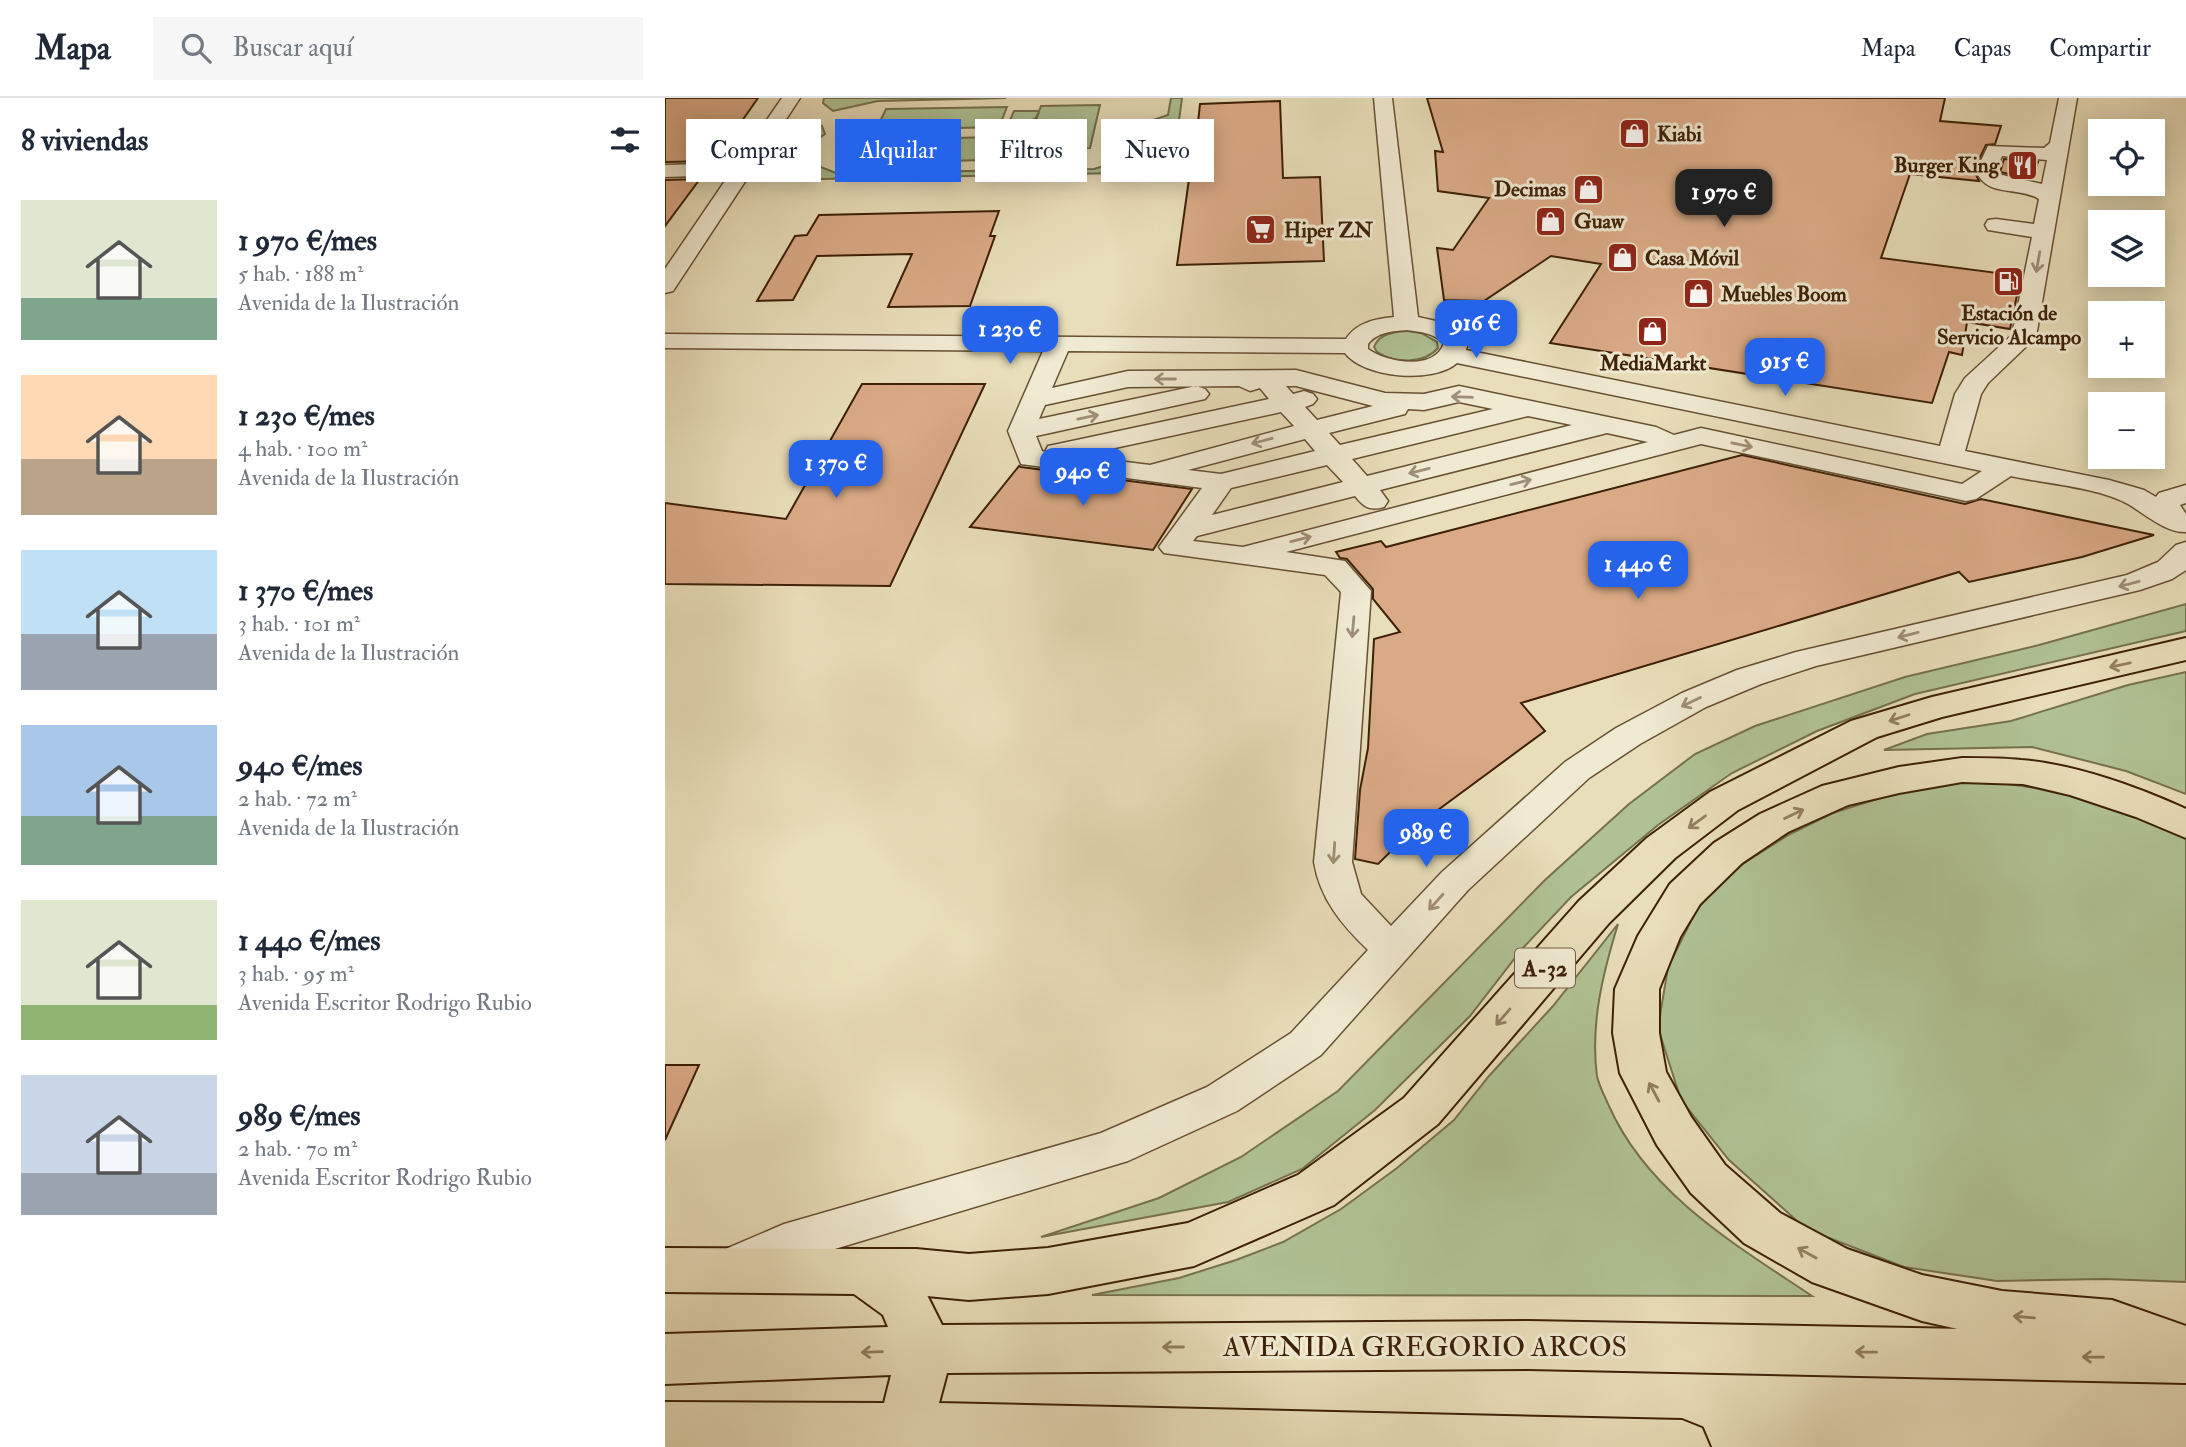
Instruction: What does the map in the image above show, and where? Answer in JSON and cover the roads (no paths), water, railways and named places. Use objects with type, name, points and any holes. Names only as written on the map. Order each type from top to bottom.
[{"type":"main road","name":"A-32","points":[[863,1272],[915,1272],[969,1277],[995,1275],[1048,1270],[1181,1247],[1194,1244],[1316,1190],[1421,1111],[1594,912],[1661,848],[1724,802],[1864,729],[1932,708],[2186,649]]},
{"type":"main road","points":[[2186,825],[2150,808],[2078,784],[2023,772],[1962,770],[1899,780],[1836,795],[1774,823],[1728,853],[1685,894],[1659,936],[1637,989],[1636,1033],[1643,1073],[1674,1131],[1708,1180],[1762,1228],[1830,1266],[1922,1298],[2002,1315],[2112,1324],[2186,1350]]},
{"type":"main road","points":[[665,1270],[863,1272],[902,1299],[926,1349],[895,1438]]},
{"type":"main road","name":"AVENIDA GREGORIO ARCOS","points":[[665,1360],[926,1349],[1528,1345],[2186,1358]]},
{"type":"main road","points":[[665,1428],[895,1438],[1682,1447]]},
{"type":"street","points":[[777,119],[791,98]]},
{"type":"street","points":[[1383,98],[1407,323]]},
{"type":"street","points":[[1949,456],[1968,394],[1977,378],[2024,337],[2068,98]]},
{"type":"street","points":[[2050,199],[2044,191],[1999,183],[1989,178],[1986,171],[1995,150],[2048,154],[2059,146]]},
{"type":"street","points":[[665,171],[686,170]]},
{"type":"street","points":[[665,286],[734,182]]},
{"type":"street","points":[[1996,225],[2043,232]]},
{"type":"street","points":[[1354,345],[1365,332],[1377,327],[1407,323],[1433,327],[1451,336],[1456,342],[1452,355]]},
{"type":"street","points":[[665,341],[1354,345]]},
{"type":"street","points":[[1031,458],[1021,431],[1059,343]]},
{"type":"street","points":[[725,1270],[784,1244],[1112,1148],[1222,1099],[1307,1044],[1455,881],[1577,769],[1628,736],[1694,700],[1749,677],[1807,659],[2130,584],[2156,576],[2178,565],[2182,519],[2134,496],[2109,488],[1452,355],[1432,365],[1403,369],[1371,363],[1361,358],[1354,345]]},
{"type":"street","points":[[1035,400],[1128,379],[1296,378],[1385,401],[1423,402]]},
{"type":"street","points":[[1266,379],[1387,517]]},
{"type":"street","points":[[1021,431],[1266,379]]},
{"type":"street","points":[[1186,530],[1608,425],[1611,420],[1606,415],[1576,404],[1573,379]]},
{"type":"street","points":[[1031,458],[1338,391]]},
{"type":"street","points":[[1145,472],[1459,394],[1655,435],[1670,444]]},
{"type":"street","points":[[1031,458],[1221,482],[1519,412],[1524,408]]},
{"type":"street","points":[[1234,556],[1701,436],[1966,493],[2007,467]]},
{"type":"street","points":[[1221,482],[1174,547],[1333,567],[1356,591],[1333,862],[1334,881],[1347,907],[1393,950]]},
{"type":"place","name":"Kiabi","points":[[1634,134]]},
{"type":"place","name":"Burger King","points":[[2022,165]]},
{"type":"place","name":"Decimas","points":[[1589,189]]},
{"type":"place","name":"Guaw","points":[[1551,221]]},
{"type":"place","name":"Hiper ZN","points":[[1261,230]]},
{"type":"place","name":"Casa Móvil","points":[[1622,258]]},
{"type":"place","name":"Estación de Servicio Alcampo","points":[[2009,281]]},
{"type":"place","name":"Muebles Boom","points":[[1698,294]]},
{"type":"place","name":"MediaMarkt","points":[[1653,331]]}]
